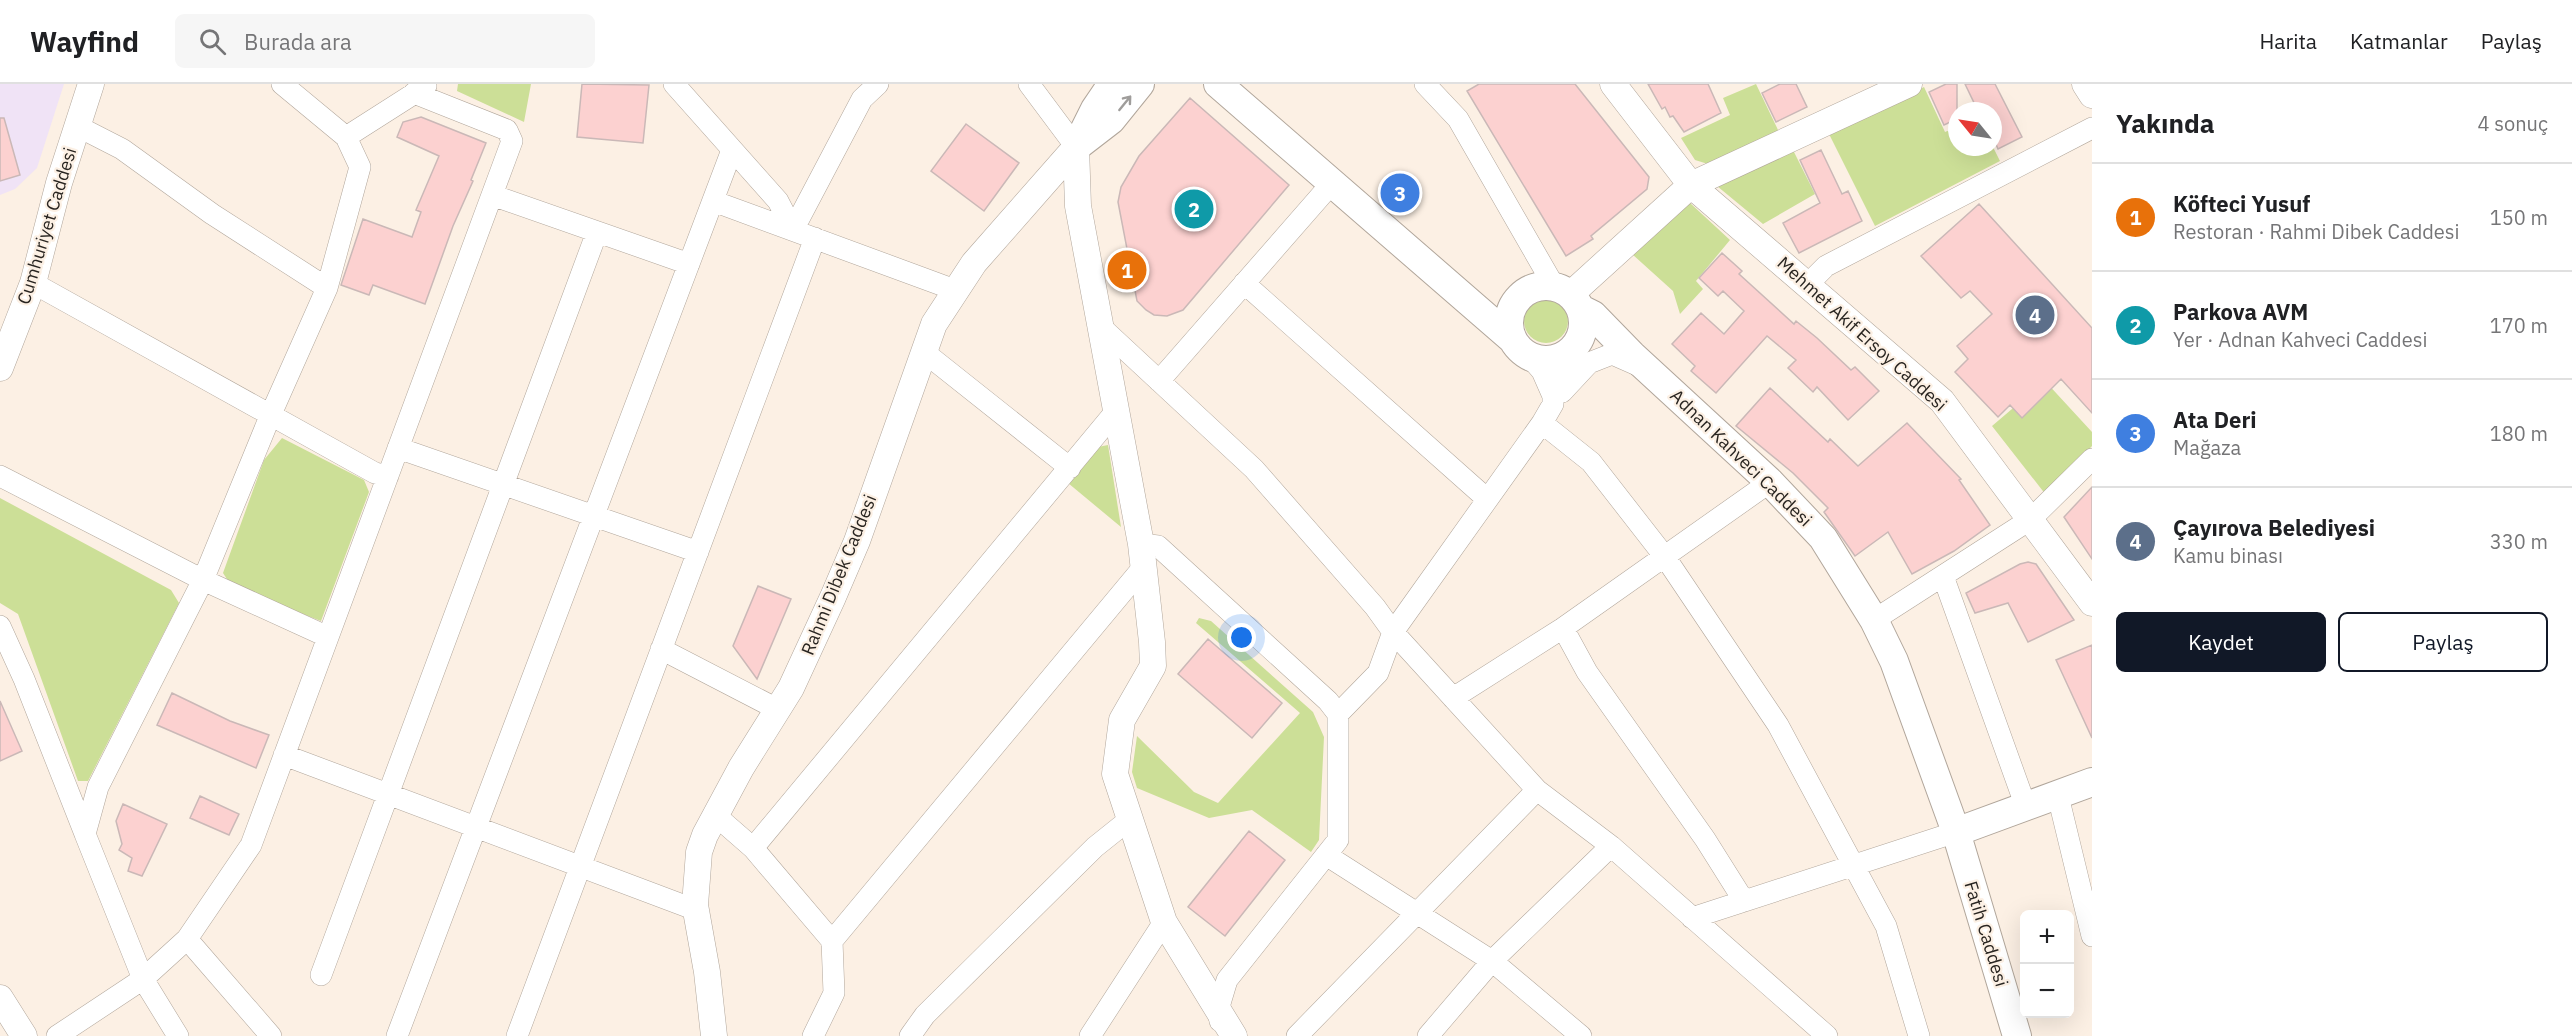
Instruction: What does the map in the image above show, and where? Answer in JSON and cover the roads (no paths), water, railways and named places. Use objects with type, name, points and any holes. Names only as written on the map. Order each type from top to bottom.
[{"type":"main road","name":"Rahmi Dibek Caddesi","points":[[1076,147],[1095,109],[1113,84]]},
{"type":"main road","name":"Rahmi Dibek Caddesi","points":[[1076,147],[1111,120],[1140,84]]},
{"type":"main road","points":[[1218,84],[1521,348],[1540,360],[1552,360],[1564,356],[1577,344],[1584,319],[1568,297],[1542,286],[1531,289],[1514,305],[1509,328],[1521,348]]},
{"type":"main road","name":"Adnan Kahveci Caddesi","points":[[1568,297],[1593,315],[1641,363],[1770,482],[1823,538],[1874,620],[1894,661],[1956,832]]},
{"type":"main road","points":[[1472,304],[1514,305]]},
{"type":"main road","name":"Adnan Kahveci Caddesi","points":[[1577,344],[1607,345],[1641,363]]},
{"type":"main road","points":[[1956,832],[2092,782]]},
{"type":"main road","name":"Fatih Caddesi","points":[[1956,832],[2017,1036]]},
{"type":"street","name":"Cumhuriyet Caddesi","points":[[0,368],[33,283],[77,126],[92,84]]},
{"type":"street","points":[[85,834],[98,787],[203,580],[271,414],[327,288],[360,167],[346,137],[282,84]]},
{"type":"street","points":[[674,84],[778,201],[793,231]]},
{"type":"street","points":[[793,231],[855,91],[878,84]]},
{"type":"street","points":[[1029,84],[1076,147],[1078,206],[1143,555],[1153,666],[1122,720],[1115,774],[1164,922],[1234,1036]]},
{"type":"street","points":[[1425,84],[1458,119],[1568,297],[1691,185],[1909,84]]},
{"type":"street","name":"Mehmet Akif Ersoy Caddesi","points":[[1615,84],[1691,185],[1942,401],[2092,603]]},
{"type":"street","points":[[2085,84],[2092,95]]},
{"type":"street","points":[[57,1036],[143,979],[187,939],[251,845],[512,141],[507,130],[422,89],[346,137]]},
{"type":"street","points":[[77,126],[122,149],[212,214],[327,288]]},
{"type":"street","points":[[1808,284],[1826,266],[2092,128]]},
{"type":"street","name":"Rahmi Dibek Caddesi","points":[[714,1036],[707,972],[696,910],[695,884],[699,852],[714,814],[804,660],[856,541],[934,324],[974,263],[1076,147]]},
{"type":"street","points":[[398,1036],[732,150]]},
{"type":"street","points":[[1159,381],[1332,183]]},
{"type":"street","points":[[492,195],[689,264]]},
{"type":"street","points":[[713,201],[955,290]]},
{"type":"street","points":[[321,975],[597,232]]},
{"type":"street","points":[[517,1036],[815,238]]},
{"type":"street","points":[[33,283],[375,473],[388,476]]},
{"type":"street","points":[[1244,283],[1487,500]]},
{"type":"street","points":[[1100,326],[1254,469],[1375,607],[1393,632],[1537,790],[1611,846],[1827,1036]]},
{"type":"street","points":[[1338,714],[1378,673],[1393,632],[1542,423],[1577,344]]},
{"type":"street","points":[[1521,348],[1542,371],[1553,400]]},
{"type":"street","points":[[924,352],[1070,468]]},
{"type":"street","points":[[1553,400],[1589,363],[1612,354],[1641,363]]},
{"type":"street","points":[[753,848],[1116,411]]},
{"type":"street","points":[[1542,423],[1591,462],[1665,557],[1778,725],[1886,926],[1919,1036]]},
{"type":"street","points":[[398,448],[698,552]]},
{"type":"street","points":[[1874,620],[2031,519],[2092,459]]},
{"type":"street","points":[[0,476],[203,580],[328,637]]},
{"type":"street","points":[[1453,698],[1563,628],[1770,482]]},
{"type":"street","points":[[832,940],[1143,555],[1158,546],[1328,701],[1338,714],[1338,840],[1227,981],[1218,1010],[1222,1036]]},
{"type":"street","points":[[1943,576],[2026,807]]},
{"type":"street","points":[[0,626],[24,679],[143,979],[178,1036]]},
{"type":"street","points":[[1563,628],[1587,672],[1706,839],[1744,901]]},
{"type":"street","points":[[662,649],[777,709]]},
{"type":"street","points":[[284,755],[696,910]]},
{"type":"street","points":[[1297,1036],[1537,790]]},
{"type":"street","points":[[2058,796],[2092,936]]},
{"type":"street","points":[[714,814],[753,848],[832,940],[834,993],[813,1036]]},
{"type":"street","points":[[910,1036],[925,1015],[1095,847],[1130,819]]},
{"type":"street","points":[[1692,918],[1956,832]]},
{"type":"street","points":[[1438,1033],[1492,961],[1611,846]]},
{"type":"street","points":[[1326,855],[1492,961],[1581,1036]]},
{"type":"street","points":[[1090,1036],[1164,922]]},
{"type":"street","points":[[187,939],[271,1036]]},
{"type":"street","points":[[0,998],[24,1036]]},
{"type":"place","name":"Ata Deri","points":[[1400,193]]},
{"type":"place","name":"Parkova AVM","points":[[1194,209]]},
{"type":"place","name":"Köfteci Yusuf","points":[[1127,270]]},
{"type":"place","name":"Çayırova Belediyesi","points":[[2035,315]]}]
